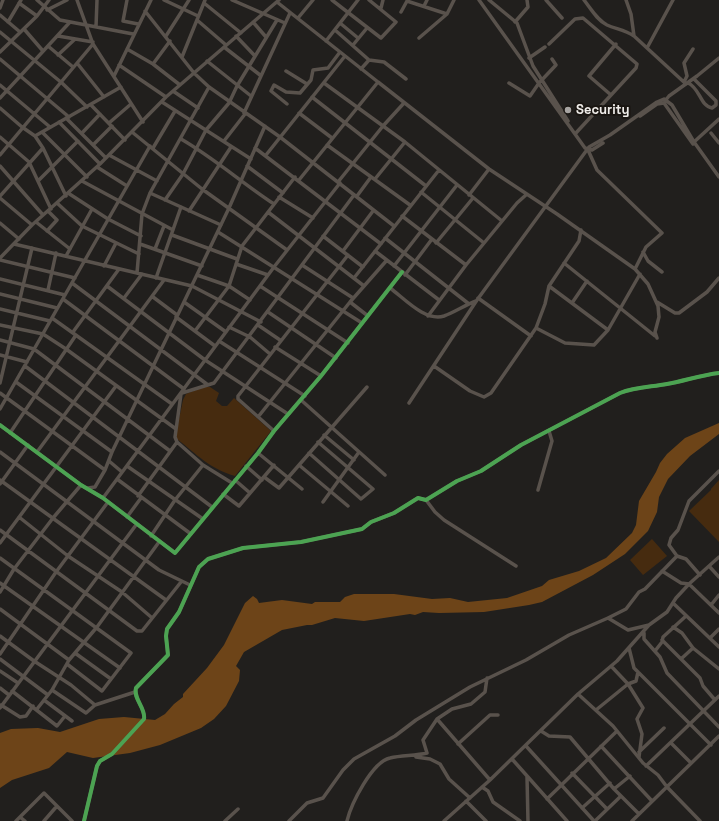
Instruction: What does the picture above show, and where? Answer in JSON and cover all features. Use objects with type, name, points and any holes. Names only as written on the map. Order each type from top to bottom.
[{"type":"street","points":[[0,8],[4,0]]},
{"type":"street","points":[[37,0],[58,19],[133,34]]},
{"type":"street","points":[[46,9],[49,0]]},
{"type":"street","points":[[0,52],[46,9],[67,0]]},
{"type":"street","points":[[77,0],[88,25],[93,43],[143,122]]},
{"type":"street","points":[[96,27],[97,0]]},
{"type":"street","points":[[127,0],[123,22],[138,24]]},
{"type":"street","points":[[114,76],[133,34],[151,0]]},
{"type":"street","points":[[164,0],[198,18],[225,46],[260,75]]},
{"type":"street","points":[[166,36],[189,0]]},
{"type":"street","points":[[232,0],[285,23]]},
{"type":"street","points":[[244,5],[246,0]]},
{"type":"street","points":[[298,18],[313,0]]},
{"type":"street","points":[[332,0],[381,38],[396,22],[381,8],[369,0]]},
{"type":"street","points":[[326,41],[358,0]]},
{"type":"street","points":[[381,8],[382,0]]},
{"type":"street","points":[[424,6],[427,0]]},
{"type":"street","points":[[419,38],[447,14],[454,0]]},
{"type":"street","points":[[489,0],[515,22],[523,37],[529,58],[540,82]]},
{"type":"street","points":[[515,22],[528,7],[527,0]]},
{"type":"street","points":[[546,0],[562,18]]},
{"type":"street","points":[[584,0],[600,20],[606,25],[624,30],[634,36],[686,83],[695,86],[702,100],[709,108],[712,108],[716,104],[716,101],[694,79]]},
{"type":"street","points":[[626,0],[631,14],[634,36]]},
{"type":"street","points":[[648,48],[673,0]]},
{"type":"street","points":[[182,57],[205,1],[241,33]]},
{"type":"street","points":[[75,278],[0,259],[34,223],[87,177],[125,140],[166,97],[278,1],[290,13],[489,169],[546,206],[635,269],[648,284],[656,301],[659,313],[655,332],[657,338],[564,263]]},
{"type":"street","points":[[402,12],[407,1],[447,14]]},
{"type":"street","points":[[481,1],[587,150],[597,170],[662,233],[643,252],[635,269]]},
{"type":"street","points":[[8,22],[20,2],[37,16]]},
{"type":"street","points":[[145,11],[194,73],[209,87],[229,103],[280,137],[394,226]]},
{"type":"street","points":[[224,142],[245,113],[260,75],[290,13]]},
{"type":"street","points":[[0,15],[20,32]]},
{"type":"street","points":[[549,44],[575,19],[580,17],[586,19],[616,44],[636,63],[637,66],[575,133]]},
{"type":"street","points":[[165,200],[183,174],[206,130],[229,103],[237,86],[266,37],[278,20]]},
{"type":"street","points":[[0,98],[70,22]]},
{"type":"street","points":[[253,22],[266,37]]},
{"type":"street","points":[[340,23],[358,38]]},
{"type":"street","points":[[24,28],[43,51]]},
{"type":"street","points":[[352,45],[367,28]]},
{"type":"street","points":[[335,30],[369,60],[384,62],[406,79]]},
{"type":"street","points":[[0,32],[62,83],[87,108]]},
{"type":"street","points":[[58,36],[93,43]]},
{"type":"street","points":[[236,36],[255,56]]},
{"type":"street","points":[[58,55],[74,40]]},
{"type":"street","points":[[153,64],[170,41]]},
{"type":"street","points":[[0,155],[62,83],[93,43]]},
{"type":"street","points":[[611,95],[589,76],[616,44]]},
{"type":"street","points":[[48,46],[73,67]]},
{"type":"street","points":[[529,58],[545,47]]},
{"type":"street","points":[[127,49],[153,64],[180,85]]},
{"type":"street","points":[[686,83],[687,76],[684,63],[693,49]]},
{"type":"street","points":[[287,104],[271,90],[274,85],[281,91],[298,94],[311,80],[313,70],[328,68],[340,52]]},
{"type":"street","points":[[266,155],[345,56]]},
{"type":"street","points":[[509,83],[529,96],[557,64],[552,58]]},
{"type":"street","points":[[665,102],[671,94],[694,79],[719,58]]},
{"type":"street","points":[[0,60],[48,99],[93,145],[108,156],[157,181]]},
{"type":"street","points":[[361,69],[369,60]]},
{"type":"street","points":[[207,62],[251,96]]},
{"type":"street","points":[[77,63],[104,97]]},
{"type":"street","points":[[119,65],[166,97]]},
{"type":"street","points":[[286,70],[307,84]]},
{"type":"street","points":[[195,331],[230,286],[242,246],[279,197],[313,162],[378,82]]},
{"type":"street","points":[[324,83],[405,142],[502,221]]},
{"type":"street","points":[[0,85],[50,127]]},
{"type":"street","points":[[35,136],[87,108],[121,87]]},
{"type":"street","points":[[137,273],[142,214],[150,193],[209,87]]},
{"type":"street","points":[[173,91],[198,108]]},
{"type":"street","points":[[277,96],[281,91]]},
{"type":"street","points":[[671,94],[672,105],[719,181]]},
{"type":"street","points":[[312,97],[426,186]]},
{"type":"street","points":[[162,102],[250,159]]},
{"type":"street","points":[[587,150],[594,149],[656,102],[665,102],[672,105]]},
{"type":"street","points":[[665,102],[709,165],[717,171],[719,177]]},
{"type":"street","points":[[103,498],[229,327],[326,201],[353,163],[404,103]]},
{"type":"street","points":[[109,123],[131,104]]},
{"type":"street","points":[[91,105],[125,140]]},
{"type":"street","points":[[0,108],[22,128],[35,136],[43,148],[67,195],[140,236]]},
{"type":"street","points":[[0,409],[136,170],[175,111]]},
{"type":"street","points":[[299,113],[332,138]]},
{"type":"street","points":[[82,133],[100,114]]},
{"type":"street","points":[[694,142],[719,119]]},
{"type":"street","points":[[59,122],[78,141],[98,166],[127,186]]},
{"type":"street","points":[[409,403],[478,299],[587,150],[629,123]]},
{"type":"street","points":[[93,145],[112,126]]},
{"type":"street","points":[[85,487],[95,487],[105,470],[119,436],[218,232],[265,126]]},
{"type":"street","points":[[42,132],[87,177]]},
{"type":"street","points":[[132,132],[202,189],[287,250]]},
{"type":"street","points":[[575,133],[585,144],[595,145]]},
{"type":"street","points":[[711,133],[719,143]]},
{"type":"street","points":[[0,137],[29,162],[49,210],[56,220],[47,231]]},
{"type":"street","points":[[181,138],[197,148],[240,182],[274,204]]},
{"type":"street","points":[[38,181],[78,141]]},
{"type":"street","points":[[182,392],[213,384],[250,337],[341,212],[392,158],[405,142]]},
{"type":"street","points":[[327,145],[410,205]]},
{"type":"street","points":[[189,211],[202,189],[231,147]]},
{"type":"street","points":[[43,148],[12,181],[0,197],[70,249]]},
{"type":"street","points":[[255,148],[361,227],[381,244]]},
{"type":"street","points":[[0,166],[43,215]]},
{"type":"street","points":[[247,166],[283,193]]},
{"type":"street","points":[[469,195],[489,169]]},
{"type":"street","points":[[354,278],[439,170]]},
{"type":"street","points":[[82,181],[173,230]]},
{"type":"street","points":[[394,266],[457,185]]},
{"type":"street","points":[[421,192],[484,243]]},
{"type":"street","points":[[150,193],[221,225]]},
{"type":"street","points":[[428,316],[448,288],[517,202],[527,194]]},
{"type":"street","points":[[279,197],[313,218]]},
{"type":"street","points":[[436,243],[473,198]]},
{"type":"street","points":[[58,203],[82,226],[139,254]]},
{"type":"street","points":[[156,278],[181,207]]},
{"type":"street","points":[[66,256],[92,209]]},
{"type":"street","points":[[343,251],[373,210]]},
{"type":"street","points":[[268,212],[364,286]]},
{"type":"street","points":[[402,216],[466,265]]},
{"type":"street","points":[[0,223],[19,238]]},
{"type":"street","points":[[155,249],[164,226]]},
{"type":"street","points":[[434,366],[470,391],[484,397],[494,390],[536,328],[545,304],[549,286],[579,241],[581,230]]},
{"type":"street","points":[[218,232],[362,323]]},
{"type":"street","points":[[172,235],[209,250],[238,259]]},
{"type":"street","points":[[323,236],[363,267]]},
{"type":"street","points":[[385,238],[414,263],[469,304]]},
{"type":"street","points":[[0,425],[81,485],[103,498],[136,525],[175,552],[258,453],[288,414],[305,396],[390,288],[414,263],[432,239]]},
{"type":"street","points":[[104,266],[116,243]]},
{"type":"street","points":[[14,244],[192,286],[242,311],[280,340]]},
{"type":"street","points":[[140,244],[202,266]]},
{"type":"street","points":[[0,383],[1,371],[14,328],[32,248]]},
{"type":"street","points":[[0,251],[4,254]]},
{"type":"street","points":[[375,251],[439,300]]},
{"type":"street","points":[[643,252],[648,261],[662,272]]},
{"type":"street","points":[[48,290],[56,254]]},
{"type":"street","points":[[274,431],[237,397],[280,340],[348,255]]},
{"type":"street","points":[[258,417],[342,311],[386,260]]},
{"type":"street","points":[[236,264],[268,275]]},
{"type":"street","points":[[302,265],[353,298]]},
{"type":"street","points":[[73,332],[119,269]]},
{"type":"street","points":[[124,298],[142,274]]},
{"type":"street","points":[[536,328],[565,343],[593,346],[608,330],[640,274]]},
{"type":"street","points":[[197,275],[230,286],[250,300]]},
{"type":"street","points":[[656,301],[675,313],[679,313],[707,292],[719,278]]},
{"type":"street","points":[[0,279],[48,290],[64,297],[153,367],[182,392]]},
{"type":"street","points":[[37,452],[164,280]]},
{"type":"street","points":[[572,303],[587,281]]},
{"type":"street","points":[[72,283],[208,385]]},
{"type":"street","points":[[107,286],[205,360],[288,414]]},
{"type":"street","points":[[260,286],[348,343]]},
{"type":"street","points":[[549,286],[608,330]]},
{"type":"street","points":[[390,288],[428,316],[437,317],[446,315],[478,299]]},
{"type":"street","points":[[0,294],[57,308]]},
{"type":"street","points":[[153,296],[215,346]]},
{"type":"street","points":[[478,299],[531,336]]},
{"type":"street","points":[[184,302],[226,332]]},
{"type":"street","points":[[350,302],[368,316]]},
{"type":"street","points":[[0,309],[51,320],[73,332],[172,404]]},
{"type":"street","points":[[268,312],[336,358]]},
{"type":"street","points":[[0,325],[43,334],[176,429]]},
{"type":"street","points":[[229,327],[250,337],[270,354]]},
{"type":"street","points":[[10,432],[76,335]]},
{"type":"street","points":[[0,340],[34,349],[86,386],[170,451]]},
{"type":"street","points":[[219,341],[305,396]]},
{"type":"street","points":[[275,347],[321,376]]},
{"type":"street","points":[[0,355],[26,364],[212,507]]},
{"type":"street","points":[[426,500],[457,481],[481,471],[509,452],[611,397],[629,390],[668,384],[697,376],[719,373]]},
{"type":"street","points":[[16,382],[36,395],[112,452]]},
{"type":"street","points":[[0,543],[116,386]]},
{"type":"street","points":[[246,466],[278,488],[331,426],[367,387]]},
{"type":"street","points":[[182,392],[175,436],[177,442],[203,465],[250,493]]},
{"type":"street","points":[[0,393],[105,470]]},
{"type":"street","points":[[301,400],[385,475]]},
{"type":"street","points":[[538,490],[552,441],[549,431]]},
{"type":"street","points":[[324,435],[354,460]]},
{"type":"street","points":[[127,517],[177,442]]},
{"type":"street","points":[[309,453],[362,499],[373,489],[318,442]]},
{"type":"street","points":[[28,445],[1,482],[166,600]]},
{"type":"street","points":[[0,452],[122,544],[165,574],[190,585]]},
{"type":"street","points":[[323,502],[330,490],[340,479],[359,452]]},
{"type":"street","points":[[258,453],[302,489]]},
{"type":"street","points":[[109,461],[122,472]]},
{"type":"street","points":[[151,536],[175,500],[203,465]]},
{"type":"street","points":[[223,494],[238,506],[274,465]]},
{"type":"street","points":[[299,465],[348,506]]},
{"type":"street","points":[[127,466],[203,519]]},
{"type":"street","points":[[700,575],[686,559],[677,556],[669,545],[671,538],[678,530],[682,515],[689,501],[719,471]]},
{"type":"street","points":[[117,479],[191,534]]},
{"type":"street","points":[[0,592],[14,569],[41,533],[66,501],[81,485]]},
{"type":"street","points":[[84,821],[97,766],[100,761],[112,754],[144,719],[143,712],[135,692],[138,685],[168,655],[167,629],[179,612],[199,567],[208,558],[243,548],[301,542],[362,529],[371,522],[394,513],[418,498],[426,500],[435,512],[444,520],[516,566]]},
{"type":"street","points":[[0,654],[56,572],[108,502]]},
{"type":"street","points":[[19,517],[68,556],[122,592],[152,617]]},
{"type":"street","points":[[136,525],[48,645],[34,661],[1,706],[20,717],[26,716],[44,700],[52,690],[69,660],[97,627],[159,542]]},
{"type":"street","points":[[0,530],[140,632],[181,582]]},
{"type":"street","points":[[289,821],[307,803],[323,798],[342,770],[354,759],[395,736],[416,720],[470,687],[526,660],[569,635],[626,609],[639,592],[645,589],[677,556]]},
{"type":"street","points":[[608,618],[628,630],[649,625],[664,615],[689,584],[719,557]]},
{"type":"street","points":[[0,558],[131,653],[102,691],[67,664]]},
{"type":"street","points":[[709,566],[719,576]]},
{"type":"street","points":[[662,571],[681,583],[689,584],[719,613]]},
{"type":"street","points":[[0,583],[120,668]]},
{"type":"street","points":[[711,605],[719,595]]},
{"type":"street","points":[[673,603],[719,647]]},
{"type":"street","points":[[0,609],[69,660]]},
{"type":"street","points":[[655,651],[662,640],[686,616]]},
{"type":"street","points":[[444,821],[526,746],[578,694],[611,666],[645,632],[649,625]]},
{"type":"street","points":[[674,627],[682,633],[693,648],[719,669]]},
{"type":"street","points":[[710,638],[719,630]]},
{"type":"street","points":[[645,632],[644,639],[661,659],[667,673],[719,727]]},
{"type":"street","points":[[0,636],[83,694],[95,705]]},
{"type":"street","points":[[662,640],[700,678],[701,685],[715,700]]},
{"type":"street","points":[[629,648],[632,664],[638,672],[711,745]]},
{"type":"street","points":[[682,659],[693,648]]},
{"type":"street","points":[[75,653],[111,679]]},
{"type":"street","points":[[0,659],[48,695]]},
{"type":"street","points":[[611,666],[628,684],[643,708],[637,719],[642,734],[639,758]]},
{"type":"street","points":[[0,671],[18,683]]},
{"type":"street","points":[[596,710],[628,684],[636,680],[638,672]]},
{"type":"street","points":[[347,821],[358,792],[375,768],[390,758],[427,753],[423,740],[437,719],[452,709],[471,704],[485,692],[487,678]]},
{"type":"street","points":[[0,688],[9,695]]},
{"type":"street","points":[[52,690],[86,713],[95,705],[135,692]]},
{"type":"street","points":[[12,691],[57,726],[65,716]]},
{"type":"street","points":[[578,694],[617,731],[646,766],[658,775],[667,787],[700,821]]},
{"type":"street","points":[[646,766],[719,696]]},
{"type":"street","points":[[44,700],[72,721]]},
{"type":"street","points":[[458,744],[490,715],[498,714]]},
{"type":"street","points":[[437,719],[490,780]]},
{"type":"street","points":[[639,753],[664,728]]},
{"type":"street","points":[[541,731],[549,736],[570,737],[588,760],[639,814]]},
{"type":"street","points":[[547,799],[572,773],[588,760],[617,731]]},
{"type":"street","points":[[632,821],[719,736]]},
{"type":"street","points":[[671,743],[691,764]]},
{"type":"street","points":[[526,746],[594,821],[621,796]]},
{"type":"street","points":[[601,746],[652,801]]},
{"type":"street","points":[[403,756],[420,757],[440,764],[449,779],[470,798]]},
{"type":"street","points":[[512,759],[567,821]]},
{"type":"street","points":[[572,773],[607,809]]},
{"type":"street","points":[[614,789],[630,776]]},
{"type":"street","points":[[527,777],[528,821]]},
{"type":"street","points":[[582,808],[610,783]]},
{"type":"street","points":[[482,787],[488,791],[493,802],[520,821]]},
{"type":"street","points":[[16,821],[44,793],[72,821]]},
{"type":"street","points":[[466,801],[486,821]]},
{"type":"street","points":[[47,820],[57,806]]},
{"type":"street","points":[[225,821],[238,809]]},
{"type":"street","points":[[20,817],[25,821]]},
{"type":"shaded area","points":[[203,387],[210,387],[219,393],[216,401],[222,406],[227,406],[234,398],[271,431],[235,476],[210,465],[177,439],[176,434],[183,400],[186,394]]},
{"type":"shaded area","points":[[719,423],[719,434],[690,456],[668,479],[659,497],[657,512],[648,531],[625,554],[593,575],[542,602],[484,612],[423,612],[415,615],[410,614],[364,621],[335,618],[312,625],[282,630],[244,652],[236,666],[240,670],[239,681],[226,706],[214,719],[201,728],[160,745],[130,753],[93,758],[67,752],[49,768],[12,780],[0,788],[0,733],[11,729],[38,728],[60,732],[99,719],[124,717],[155,720],[165,714],[183,697],[183,694],[207,668],[224,645],[245,603],[253,596],[259,603],[282,600],[312,604],[315,602],[340,602],[345,597],[354,594],[394,594],[432,599],[450,598],[468,602],[507,598],[542,586],[549,580],[579,571],[606,558],[632,533],[636,525],[639,501],[660,463],[667,454],[685,438]]},
{"type":"shaded area","points":[[719,480],[719,542],[689,511],[711,490]]},
{"type":"shaded area","points":[[652,539],[667,556],[643,575],[630,560]]},
{"type":"cycle path","points":[[0,425],[81,485],[103,498],[175,553],[258,453],[274,431],[321,376],[402,272]]},
{"type":"cycle path","points":[[84,821],[97,766],[100,761],[112,754],[144,719],[143,711],[136,696],[136,688],[168,655],[166,636],[167,629],[179,612],[199,567],[208,559],[243,548],[301,542],[362,529],[371,522],[394,513],[418,498],[426,500],[457,481],[481,471],[521,445],[620,393],[637,388],[667,384],[719,373]]},
{"type":"place","name":"Security","points":[[568,110]]}]
